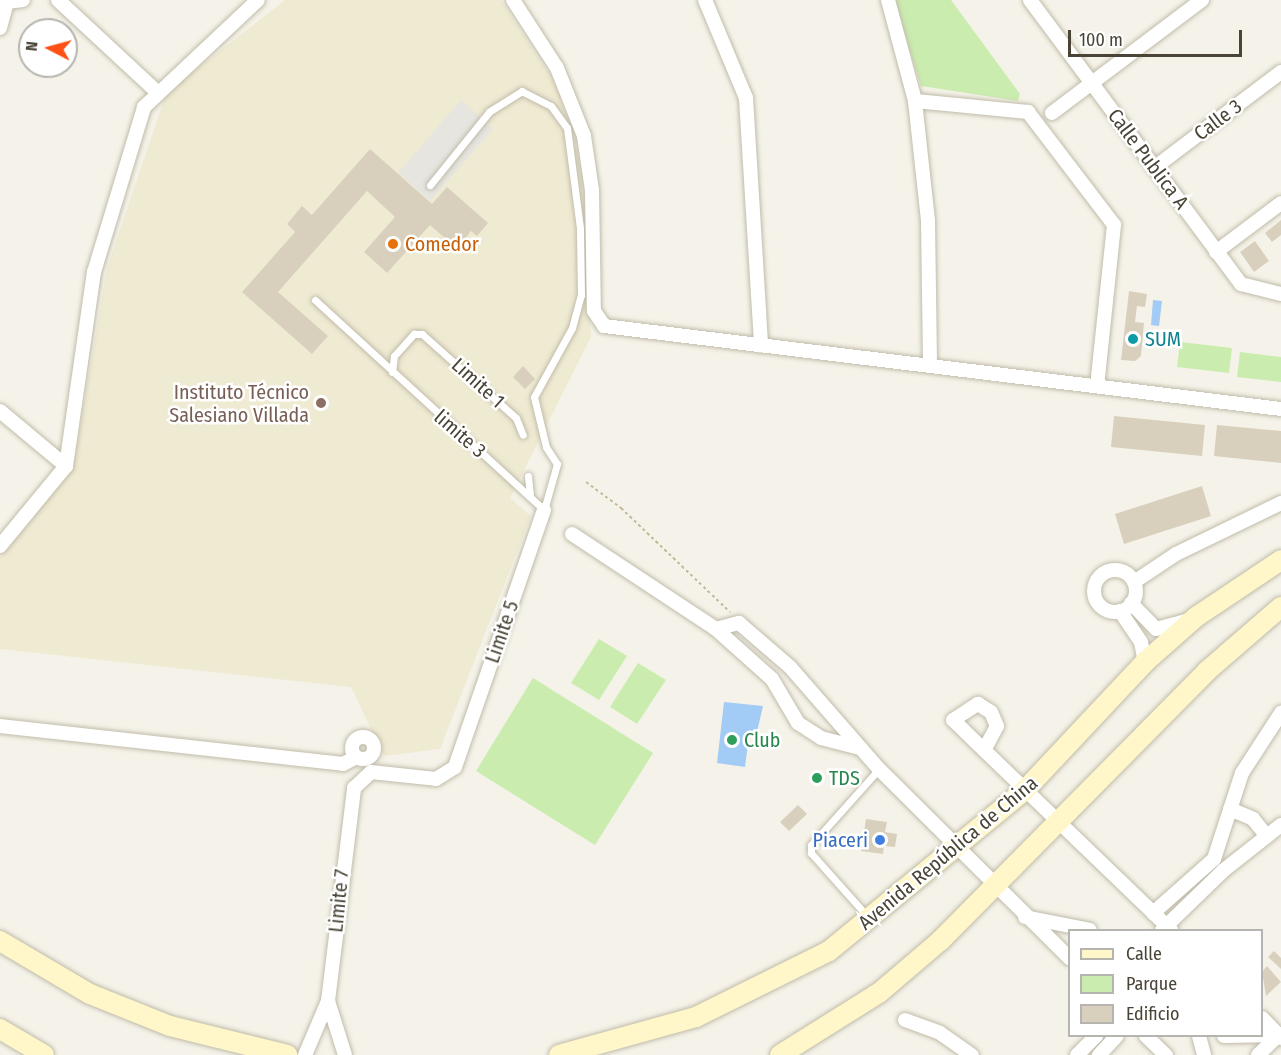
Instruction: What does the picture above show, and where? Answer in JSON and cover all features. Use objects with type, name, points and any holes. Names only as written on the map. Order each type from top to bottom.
[{"type":"main road","name":"Avenida República de China","points":[[559,1055],[696,1017],[777,980],[871,921],[1025,790],[1145,662],[1196,617],[1281,560]]},
{"type":"main road","points":[[780,1055],[879,993],[995,888],[1207,670],[1281,607]]},
{"type":"main road","points":[[0,941],[90,994],[160,1022],[287,1055]]},
{"type":"main road","points":[[0,1029],[44,1055]]},
{"type":"street","points":[[0,28],[7,1],[23,0]]},
{"type":"street","points":[[58,0],[156,91]]},
{"type":"street","points":[[0,546],[66,466],[94,272],[142,112],[156,91],[258,0]]},
{"type":"street","points":[[513,0],[557,68],[584,136],[592,190],[596,318],[610,328],[1278,407]]},
{"type":"street","points":[[705,0],[746,98],[761,346]]},
{"type":"street","points":[[888,0],[915,101],[928,220],[930,366]]},
{"type":"street","name":"Calle Publica A","points":[[1030,0],[1245,288],[1281,294]]},
{"type":"street","points":[[1052,113],[1202,0]]},
{"type":"street","name":"Calle 3","points":[[1154,168],[1281,72]]},
{"type":"street","points":[[915,101],[1023,109],[1114,225],[1097,386]]},
{"type":"street","points":[[1216,252],[1281,203]]},
{"type":"street","points":[[0,411],[66,466]]},
{"type":"street","points":[[1145,662],[1141,642],[1126,607],[1134,582],[1176,554],[1281,503]]},
{"type":"street","name":"Limite 5","points":[[351,800],[364,774],[378,772],[429,779],[449,774],[460,754],[544,510]]},
{"type":"street","points":[[572,534],[716,629],[772,679],[798,723],[821,738],[860,748]]},
{"type":"street","points":[[1134,582],[1112,570],[1096,582],[1094,595],[1101,606],[1126,607],[1156,629],[1196,617]]},
{"type":"street","points":[[716,629],[739,623],[790,667],[879,769],[995,888],[1068,957]]},
{"type":"street","points":[[1153,913],[1214,859],[1242,773],[1281,713]]},
{"type":"street","points":[[0,726],[343,764],[356,757]]},
{"type":"street","points":[[984,750],[1153,913],[1166,929]]},
{"type":"street","name":"Limite 7","points":[[328,1001],[351,800]]},
{"type":"street","points":[[1230,809],[1253,819],[1267,836]]},
{"type":"street","points":[[1168,929],[1224,870],[1281,825]]},
{"type":"street","points":[[1025,916],[1085,929]]},
{"type":"street","points":[[305,1055],[328,1001]]},
{"type":"street","points":[[328,1001],[345,1055]]},
{"type":"street","points":[[1263,1019],[1280,1035]]},
{"type":"street","points":[[905,1020],[940,1033],[972,1055]]},
{"type":"street","points":[[1263,1035],[1280,1035]]},
{"type":"street","points":[[1258,1055],[1280,1035]]},
{"type":"street","points":[[1077,1055],[1094,1037]]},
{"type":"street","points":[[1099,1055],[1116,1037]]},
{"type":"street","points":[[1148,1037],[1166,1055]]},
{"type":"street","points":[[1200,1037],[1204,1055]]},
{"type":"lane","points":[[430,185],[489,112],[522,92],[551,106],[567,128],[580,228],[581,295],[572,328],[534,398],[546,447],[557,464],[544,510]]},
{"type":"lane","name":"limite 3","points":[[315,300],[392,372],[530,494],[544,510]]},
{"type":"lane","name":"Limite 1","points":[[392,372],[391,360],[407,340],[425,335],[516,418],[522,435]]},
{"type":"lane","points":[[528,476],[530,494]]},
{"type":"lane","points":[[871,921],[812,853],[811,845],[879,769]]},
{"type":"path","points":[[586,482],[621,508],[739,623]]},
{"type":"shaded area","name":"Instituto Técnico Salesiano Villada","points":[[285,0],[501,0],[557,85],[583,176],[591,337],[510,498],[531,516],[440,749],[384,756],[351,687],[0,649],[0,557],[73,469],[107,269],[166,93]]},
{"type":"shaded area","points":[[461,100],[493,129],[430,201],[398,173]]},
{"type":"green space","points":[[894,0],[951,0],[1020,94],[1018,101],[921,86]]},
{"type":"green space","points":[[1180,342],[1232,348],[1229,373],[1177,367]]},
{"type":"green space","points":[[1240,352],[1281,357],[1281,382],[1237,377]]},
{"type":"green space","points":[[599,639],[627,656],[599,700],[571,683]]},
{"type":"green space","points":[[638,663],[666,680],[637,724],[610,707]]},
{"type":"green space","points":[[533,678],[653,753],[595,845],[476,771]]},
{"type":"water","points":[[1153,300],[1162,301],[1159,326],[1151,325]]},
{"type":"water","points":[[724,702],[763,706],[756,736],[749,736],[745,767],[717,763]]},
{"type":"building","name":"Instituto Técnico Salesiano Villada","points":[[370,149],[432,204],[447,187],[488,223],[477,236],[471,231],[464,240],[469,245],[462,253],[430,225],[387,273],[364,252],[395,217],[367,191],[278,292],[328,336],[312,354],[242,292],[295,232],[287,224],[302,206],[312,215]]},
{"type":"building","points":[[1281,220],[1281,235],[1272,242],[1265,233]]},
{"type":"building","points":[[1255,241],[1269,261],[1254,272],[1240,252]]},
{"type":"building","name":"SUM","points":[[1129,291],[1147,294],[1145,307],[1137,306],[1135,322],[1144,323],[1141,356],[1135,361],[1121,360]]},
{"type":"building","points":[[523,366],[535,379],[525,389],[513,377]]},
{"type":"building","points":[[1114,416],[1205,425],[1202,456],[1111,447]]},
{"type":"building","points":[[1217,425],[1281,431],[1281,463],[1214,456]]},
{"type":"building","points":[[1202,486],[1211,516],[1124,544],[1115,514]]},
{"type":"building","points":[[798,805],[807,814],[789,831],[780,822]]},
{"type":"building","name":"Piaceri","points":[[866,819],[887,822],[885,832],[897,834],[895,847],[884,846],[883,854],[861,851]]},
{"type":"building","points":[[1274,951],[1281,958],[1281,969],[1268,957]]},
{"type":"building","points":[[1267,966],[1281,982],[1266,996],[1263,978],[1263,971]]},
{"type":"place","name":"Comedor","points":[[393,244]]},
{"type":"place","name":"SUM","points":[[1133,339]]},
{"type":"place","name":"Instituto Técnico Salesiano Villada","points":[[321,403]]},
{"type":"place","name":"Club","points":[[732,740]]},
{"type":"place","name":"TDS","points":[[817,778]]},
{"type":"place","name":"Piaceri","points":[[880,840]]}]
